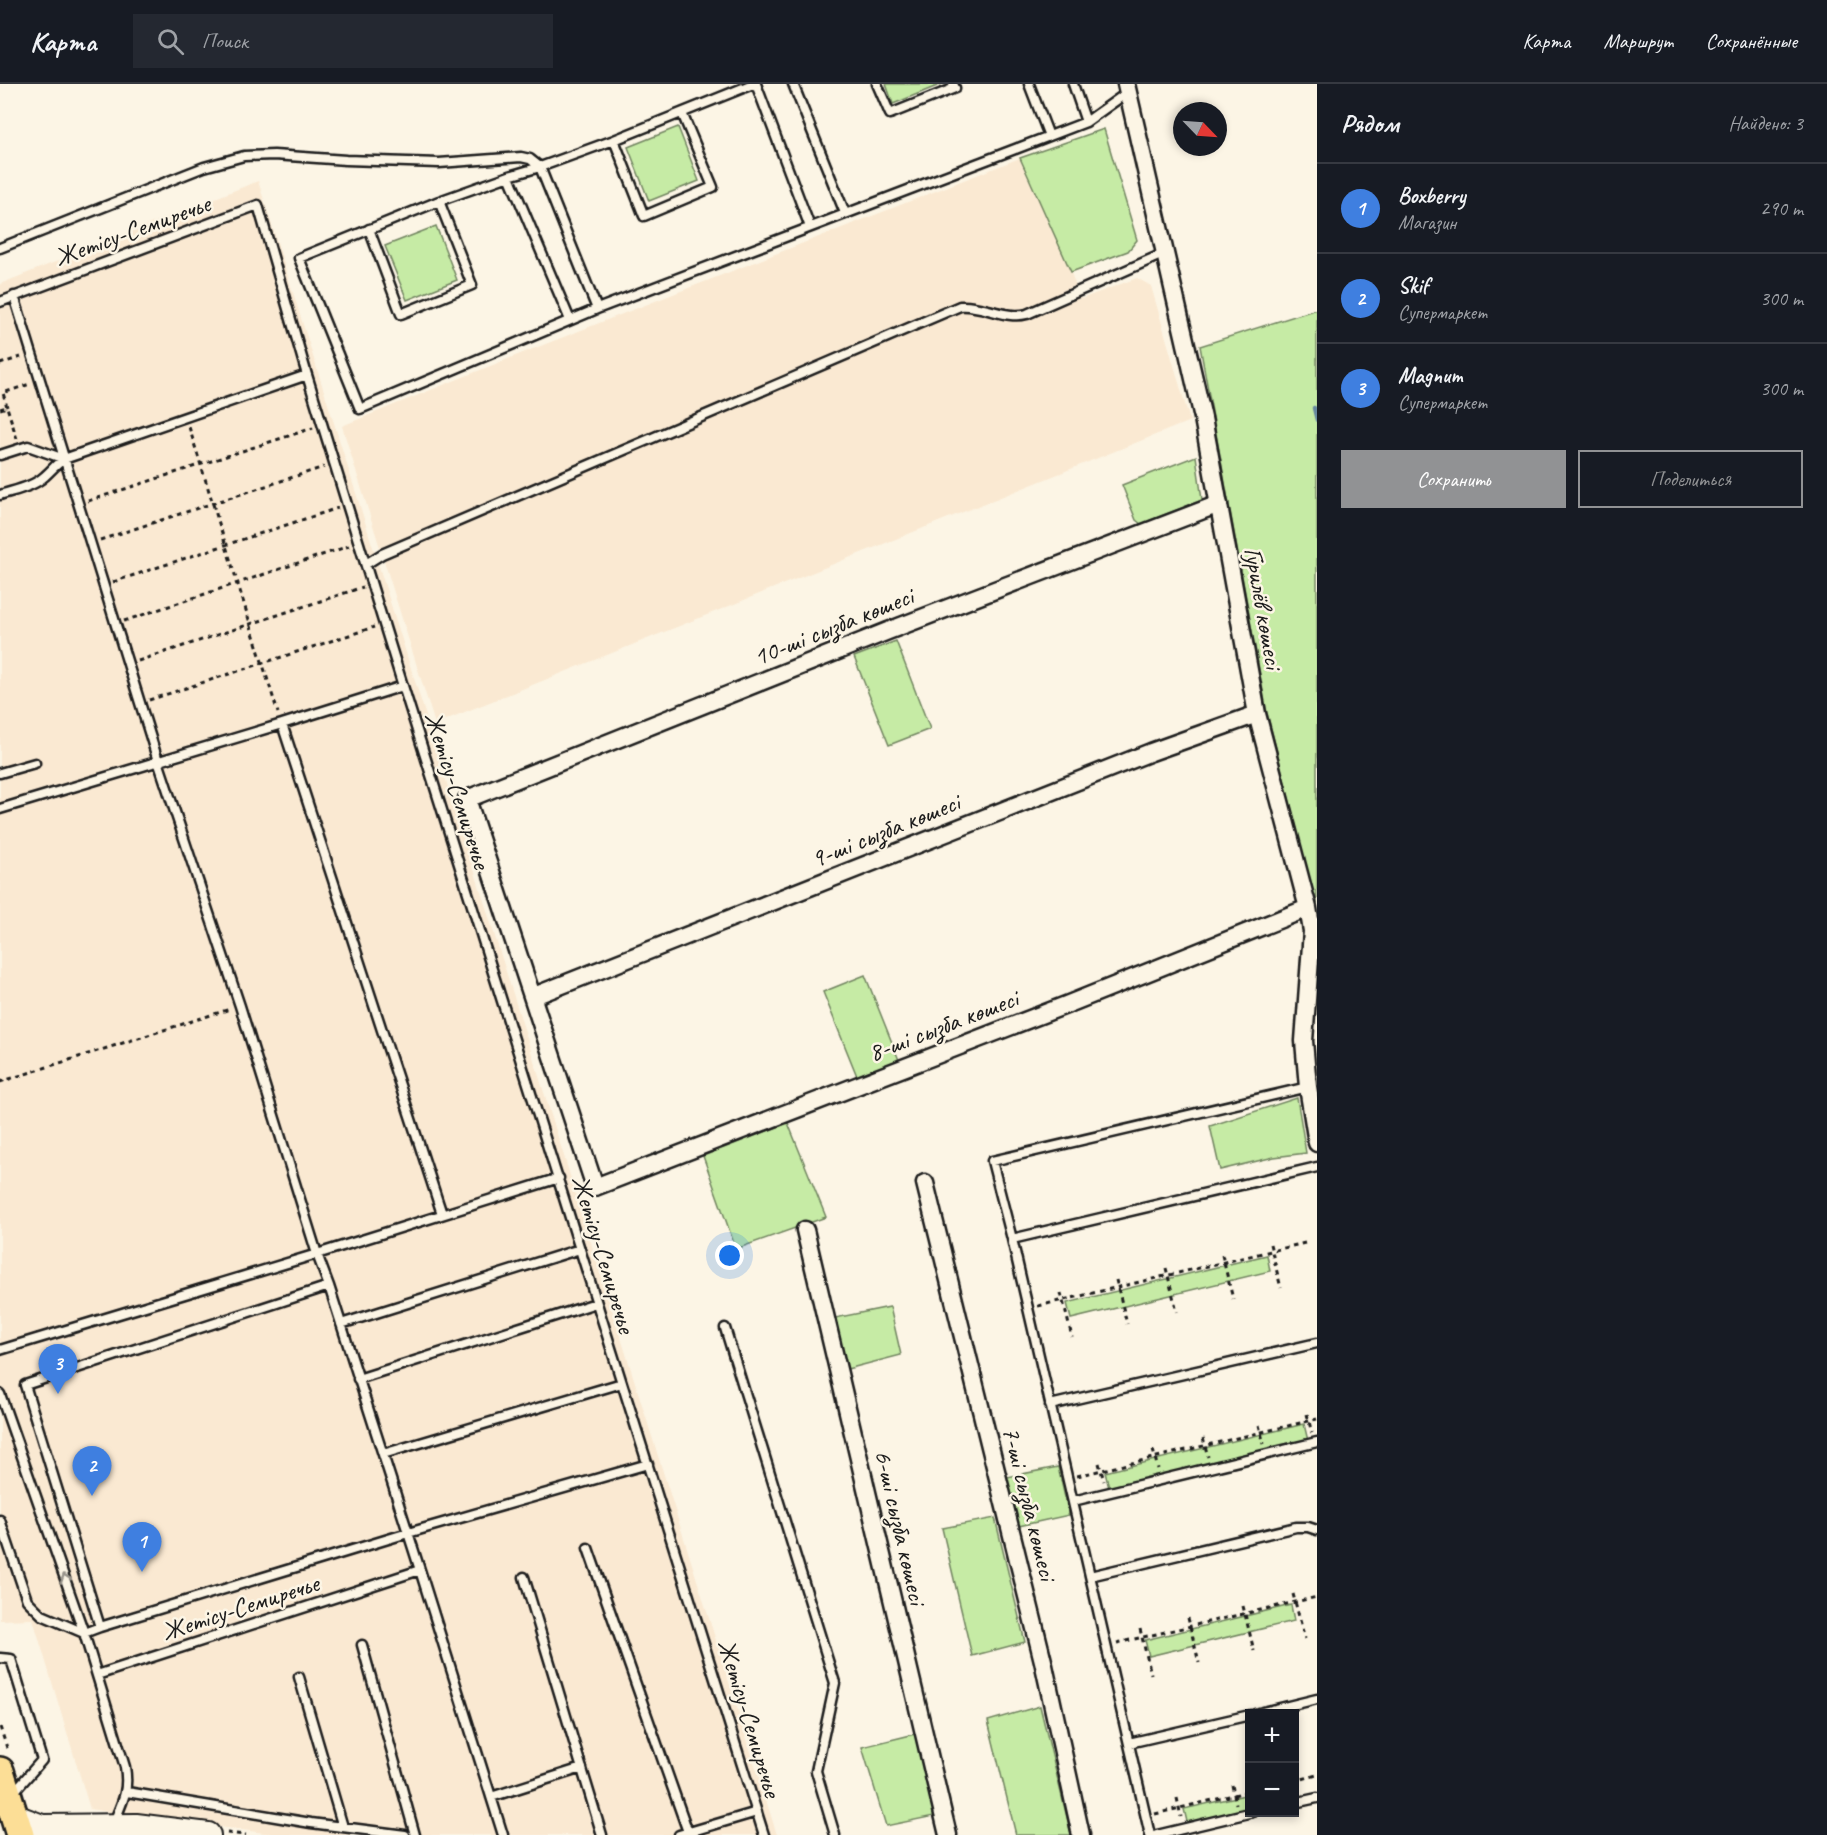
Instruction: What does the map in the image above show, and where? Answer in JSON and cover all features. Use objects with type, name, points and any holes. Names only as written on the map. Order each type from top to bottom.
[{"type":"main road","points":[[0,1771],[14,1815]]},
{"type":"street","name":"Гурилёв көшесі","points":[[1127,88],[1200,406],[1257,714],[1308,908],[1312,931],[1304,1041],[1308,1087],[1317,1143]]},
{"type":"street","name":"10-ші сызба көшесі","points":[[534,996],[467,799],[888,631],[1219,504]]},
{"type":"street","name":"9-ші сызба көшесі","points":[[534,996],[1151,752],[1257,714]]},
{"type":"street","name":"8-ші сызба көшесі","points":[[534,996],[596,1187],[1066,1005],[1308,908]]},
{"type":"street","name":"7-ші сызба көшесі","points":[[925,1183],[1043,1661],[1081,1835]]},
{"type":"street","name":"6-ші сызба көшесі","points":[[805,1230],[948,1835]]},
{"type":"street","points":[[14,1815],[42,1827],[112,1825],[208,1835]]},
{"type":"street","points":[[57,1835],[82,1827]]},
{"type":"lane","points":[[810,227],[754,84],[614,140],[439,201],[299,258],[360,409],[597,309],[1086,122],[1127,88]]},
{"type":"lane","points":[[793,84],[845,213]]},
{"type":"lane","points":[[878,84],[890,114],[955,88],[953,84]]},
{"type":"lane","points":[[1029,84],[1049,136]]},
{"type":"lane","points":[[1073,84],[1086,122]]},
{"type":"lane","points":[[614,140],[644,216],[713,188],[682,113]]},
{"type":"lane","points":[[0,248],[204,167],[244,156],[274,155],[440,163],[521,157],[530,159],[540,167],[597,309]]},
{"type":"lane","points":[[509,176],[570,320]]},
{"type":"lane","points":[[369,229],[401,314],[472,285],[439,201]]},
{"type":"lane","name":"Жетісу-Семиречье","points":[[14,296],[258,205],[307,375],[403,686],[764,1835]]},
{"type":"lane","points":[[366,564],[382,554],[960,306],[968,305],[1015,315],[1028,314],[1165,253]]},
{"type":"lane","points":[[0,302],[14,296],[158,761],[240,1006],[503,1835]]},
{"type":"lane","points":[[0,495],[39,481],[55,464],[64,459],[307,375]]},
{"type":"lane","points":[[0,455],[28,446],[64,459]]},
{"type":"lane","name":"Жетісу-Семиречье","points":[[0,809],[403,686]]},
{"type":"lane","points":[[282,724],[442,1214]]},
{"type":"lane","points":[[0,773],[35,763]]},
{"type":"lane","points":[[1150,1835],[992,1161],[1308,1087]]},
{"type":"lane","points":[[1012,1239],[1317,1167]]},
{"type":"lane","points":[[0,1350],[559,1178]]},
{"type":"lane","points":[[341,1324],[580,1250]]},
{"type":"lane","points":[[100,1627],[25,1384],[328,1286]]},
{"type":"lane","points":[[358,1379],[596,1303]]},
{"type":"lane","points":[[725,1328],[835,1683],[816,1772],[835,1835]]},
{"type":"lane","points":[[1050,1405],[1317,1343]]},
{"type":"lane","points":[[383,1454],[622,1383]]},
{"type":"lane","points":[[0,1394],[84,1634],[125,1767],[128,1781],[127,1792],[112,1825]]},
{"type":"lane","points":[[1072,1501],[1317,1442]]},
{"type":"lane","points":[[0,1520],[27,1600],[42,1615],[84,1634],[100,1627],[408,1533],[648,1464]]},
{"type":"lane","points":[[1090,1576],[1296,1527],[1317,1530]]},
{"type":"lane","points":[[588,1548],[684,1834],[757,1812]]},
{"type":"lane","name":"Жетісу-Семиречье","points":[[97,1676],[420,1570]]},
{"type":"lane","points":[[524,1577],[602,1835]]},
{"type":"lane","points":[[362,1645],[415,1835]]},
{"type":"lane","points":[[0,1658],[10,1659],[42,1760],[14,1815]]},
{"type":"lane","points":[[299,1677],[343,1827]]},
{"type":"lane","points":[[1273,1709],[1317,1699]]},
{"type":"lane","points":[[1129,1743],[1245,1716]]},
{"type":"lane","points":[[492,1797],[582,1768]]},
{"type":"lane","points":[[127,1792],[405,1835]]},
{"type":"lane","points":[[1299,1802],[1317,1798]]},
{"type":"lane","points":[[1157,1835],[1245,1814]]},
{"type":"path","points":[[0,364],[32,353]]},
{"type":"path","points":[[20,449],[3,393],[40,381]]},
{"type":"path","points":[[0,409],[7,407]]},
{"type":"path","points":[[185,417],[282,724]]},
{"type":"path","points":[[78,504],[322,424]]},
{"type":"path","points":[[90,543],[335,464]]},
{"type":"path","points":[[103,585],[347,505]]},
{"type":"path","points":[[115,624],[359,543]]},
{"type":"path","points":[[128,664],[372,584]]},
{"type":"path","points":[[140,702],[384,624]]},
{"type":"path","points":[[0,1082],[240,1006]]},
{"type":"path","points":[[1028,1308],[1305,1243]]},
{"type":"path","points":[[1270,1244],[1281,1288]]},
{"type":"path","points":[[1222,1256],[1233,1299]]},
{"type":"path","points":[[1166,1268],[1177,1312]]},
{"type":"path","points":[[1116,1280],[1127,1324]]},
{"type":"path","points":[[1061,1293],[1072,1336]]},
{"type":"path","points":[[1067,1479],[1317,1419]]},
{"type":"path","points":[[1293,1594],[1305,1639]]},
{"type":"path","points":[[1106,1646],[1317,1597]]},
{"type":"path","points":[[1243,1606],[1254,1651]]},
{"type":"path","points":[[1188,1618],[1199,1663]]},
{"type":"path","points":[[1140,1629],[1151,1674]]},
{"type":"path","points":[[1299,1780],[1317,1775]]},
{"type":"path","points":[[1146,1816],[1245,1792]]},
{"type":"shaded area","points":[[1104,129],[1137,240],[1128,251],[1071,273],[1081,299],[1137,278],[1151,286],[1190,421],[435,724],[342,426],[1020,158]]},
{"type":"shaded area","points":[[258,181],[777,1835],[280,1835],[90,1809],[33,1619],[0,1620],[0,284]]},
{"type":"green space","points":[[886,84],[942,84],[893,104]]},
{"type":"green space","points":[[678,127],[699,181],[649,201],[628,147]]},
{"type":"green space","points":[[1104,129],[1137,240],[1128,251],[1071,272],[1020,158]]},
{"type":"green space","points":[[436,226],[457,280],[407,300],[385,246]]},
{"type":"green space","points":[[1317,309],[1317,908],[1267,713],[1200,346]]},
{"type":"green space","points":[[1196,456],[1202,500],[1141,524],[1136,520],[1122,485]]},
{"type":"green space","points":[[896,641],[930,729],[889,745],[854,657]]},
{"type":"green space","points":[[865,975],[899,1060],[857,1076],[823,992]]},
{"type":"green space","points":[[1297,1098],[1306,1153],[1274,1157],[1220,1170],[1210,1126]]},
{"type":"green space","points":[[788,1123],[826,1217],[736,1249],[703,1156]]},
{"type":"green space","points":[[1267,1255],[1270,1271],[1071,1319],[1067,1303]]},
{"type":"green space","points":[[890,1307],[901,1355],[847,1369],[835,1318]]},
{"type":"green space","points":[[1304,1424],[1308,1441],[1109,1488],[1105,1472]]},
{"type":"green space","points":[[1058,1467],[1069,1515],[1014,1527],[1002,1478]]},
{"type":"green space","points":[[995,1518],[1025,1642],[972,1656],[942,1528]]},
{"type":"green space","points":[[1291,1605],[1294,1621],[1149,1656],[1145,1640]]},
{"type":"green space","points":[[1040,1706],[1072,1835],[1016,1835],[988,1721]]},
{"type":"green space","points":[[919,1733],[939,1815],[886,1826],[862,1747]]},
{"type":"green space","points":[[1245,1795],[1245,1812],[1188,1826],[1184,1809]]},
{"type":"waterway","points":[[1314,408],[1317,420]]},
{"type":"place","name":"Magnum","points":[[58,1394]]},
{"type":"place","name":"Skif","points":[[92,1496]]},
{"type":"place","name":"Boxberry","points":[[142,1572]]}]
